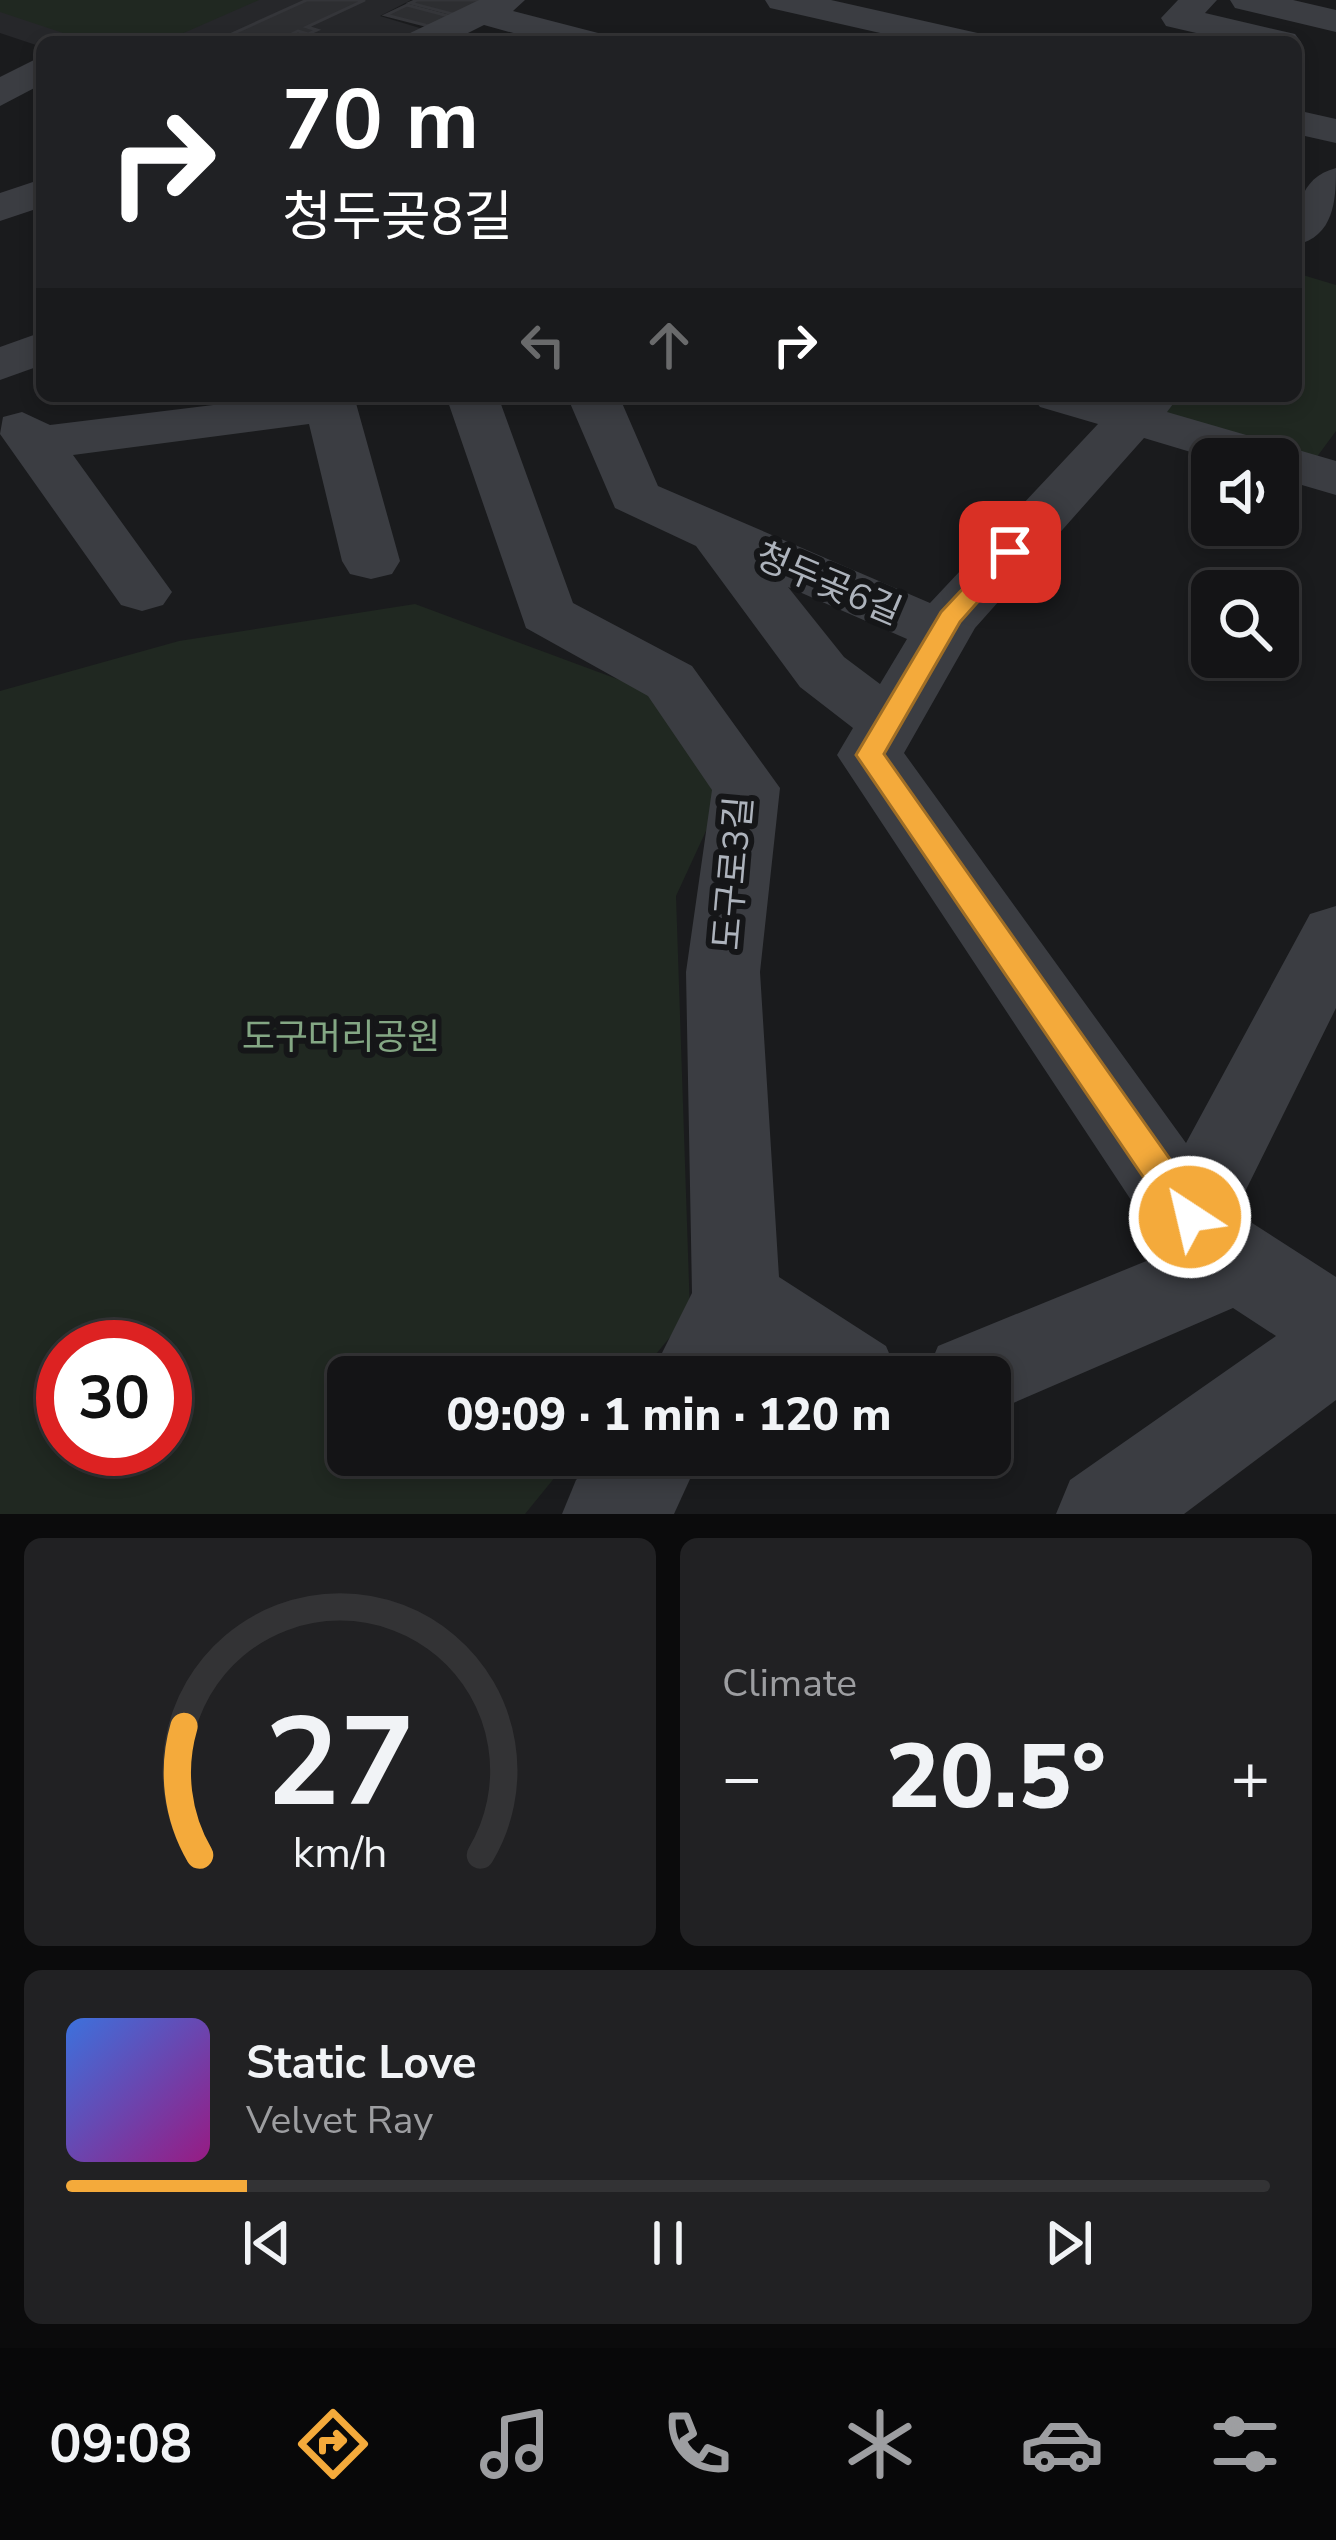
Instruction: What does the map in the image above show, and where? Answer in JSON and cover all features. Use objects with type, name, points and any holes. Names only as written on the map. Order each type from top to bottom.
[{"type":"street","points":[[1199,0],[1179,18],[1256,36]]},
{"type":"street","points":[[1248,0],[1336,21]]},
{"type":"street","points":[[434,36],[494,7],[573,36]]},
{"type":"street","points":[[798,10],[937,36]]},
{"type":"street","points":[[0,45],[36,60]]},
{"type":"street","points":[[1302,46],[1336,54]]},
{"type":"street","points":[[0,94],[36,67]]},
{"type":"street","points":[[1302,123],[1336,131]]},
{"type":"street","points":[[1302,224],[1336,181]]},
{"type":"street","points":[[0,208],[36,194]]},
{"type":"street","points":[[0,365],[36,350]]},
{"type":"street","points":[[26,431],[320,402]]},
{"type":"street","points":[[330,402],[371,561]]},
{"type":"street","name":"도구로3길","points":[[474,402],[547,614],[670,681],[746,788],[723,972],[736,1298],[706,1356]]},
{"type":"street","name":"청두곶6길","points":[[596,402],[635,496],[942,631]]},
{"type":"street","points":[[1100,402],[1143,408],[1219,438]]},
{"type":"street","points":[[1143,408],[942,631],[870,755],[1215,1240],[1336,1325]]},
{"type":"street","points":[[26,431],[142,592]]},
{"type":"street","points":[[1299,467],[1336,479]]},
{"type":"street","name":"청두곶6길","points":[[716,534],[822,672],[890,722]]},
{"type":"street","points":[[1008,1356],[1215,1240],[1336,934]]},
{"type":"street","points":[[736,1298],[823,1356]]},
{"type":"street","points":[[1104,1514],[1336,1346]]},
{"type":"street","points":[[610,1514],[634,1493],[643,1476]]},
{"type":"shaded area","points":[[0,0],[411,0],[380,16],[433,32],[425,36],[36,36],[36,45],[0,33]]},
{"type":"green space","points":[[0,0],[259,0],[177,36],[72,36],[0,12]]},
{"type":"green space","points":[[1302,275],[1336,285],[1336,431],[1308,469],[1299,466],[1299,438],[1197,438],[1132,420],[1148,402],[1302,402]]},
{"type":"green space","name":"도구머리공원","points":[[415,604],[663,696],[729,781],[676,896],[690,1313],[654,1356],[327,1356],[327,1476],[556,1476],[525,1514],[0,1514],[0,691],[179,641]]},
{"type":"building","points":[[307,0],[365,0],[307,27],[317,30],[308,34],[227,36]]},
{"type":"building","points":[[482,1],[456,15],[410,3]]},
{"type":"building","points":[[407,5],[456,18],[436,28],[386,15]]},
{"type":"route","points":[[1010,552],[950,618],[870,755],[1190,1217]]}]
